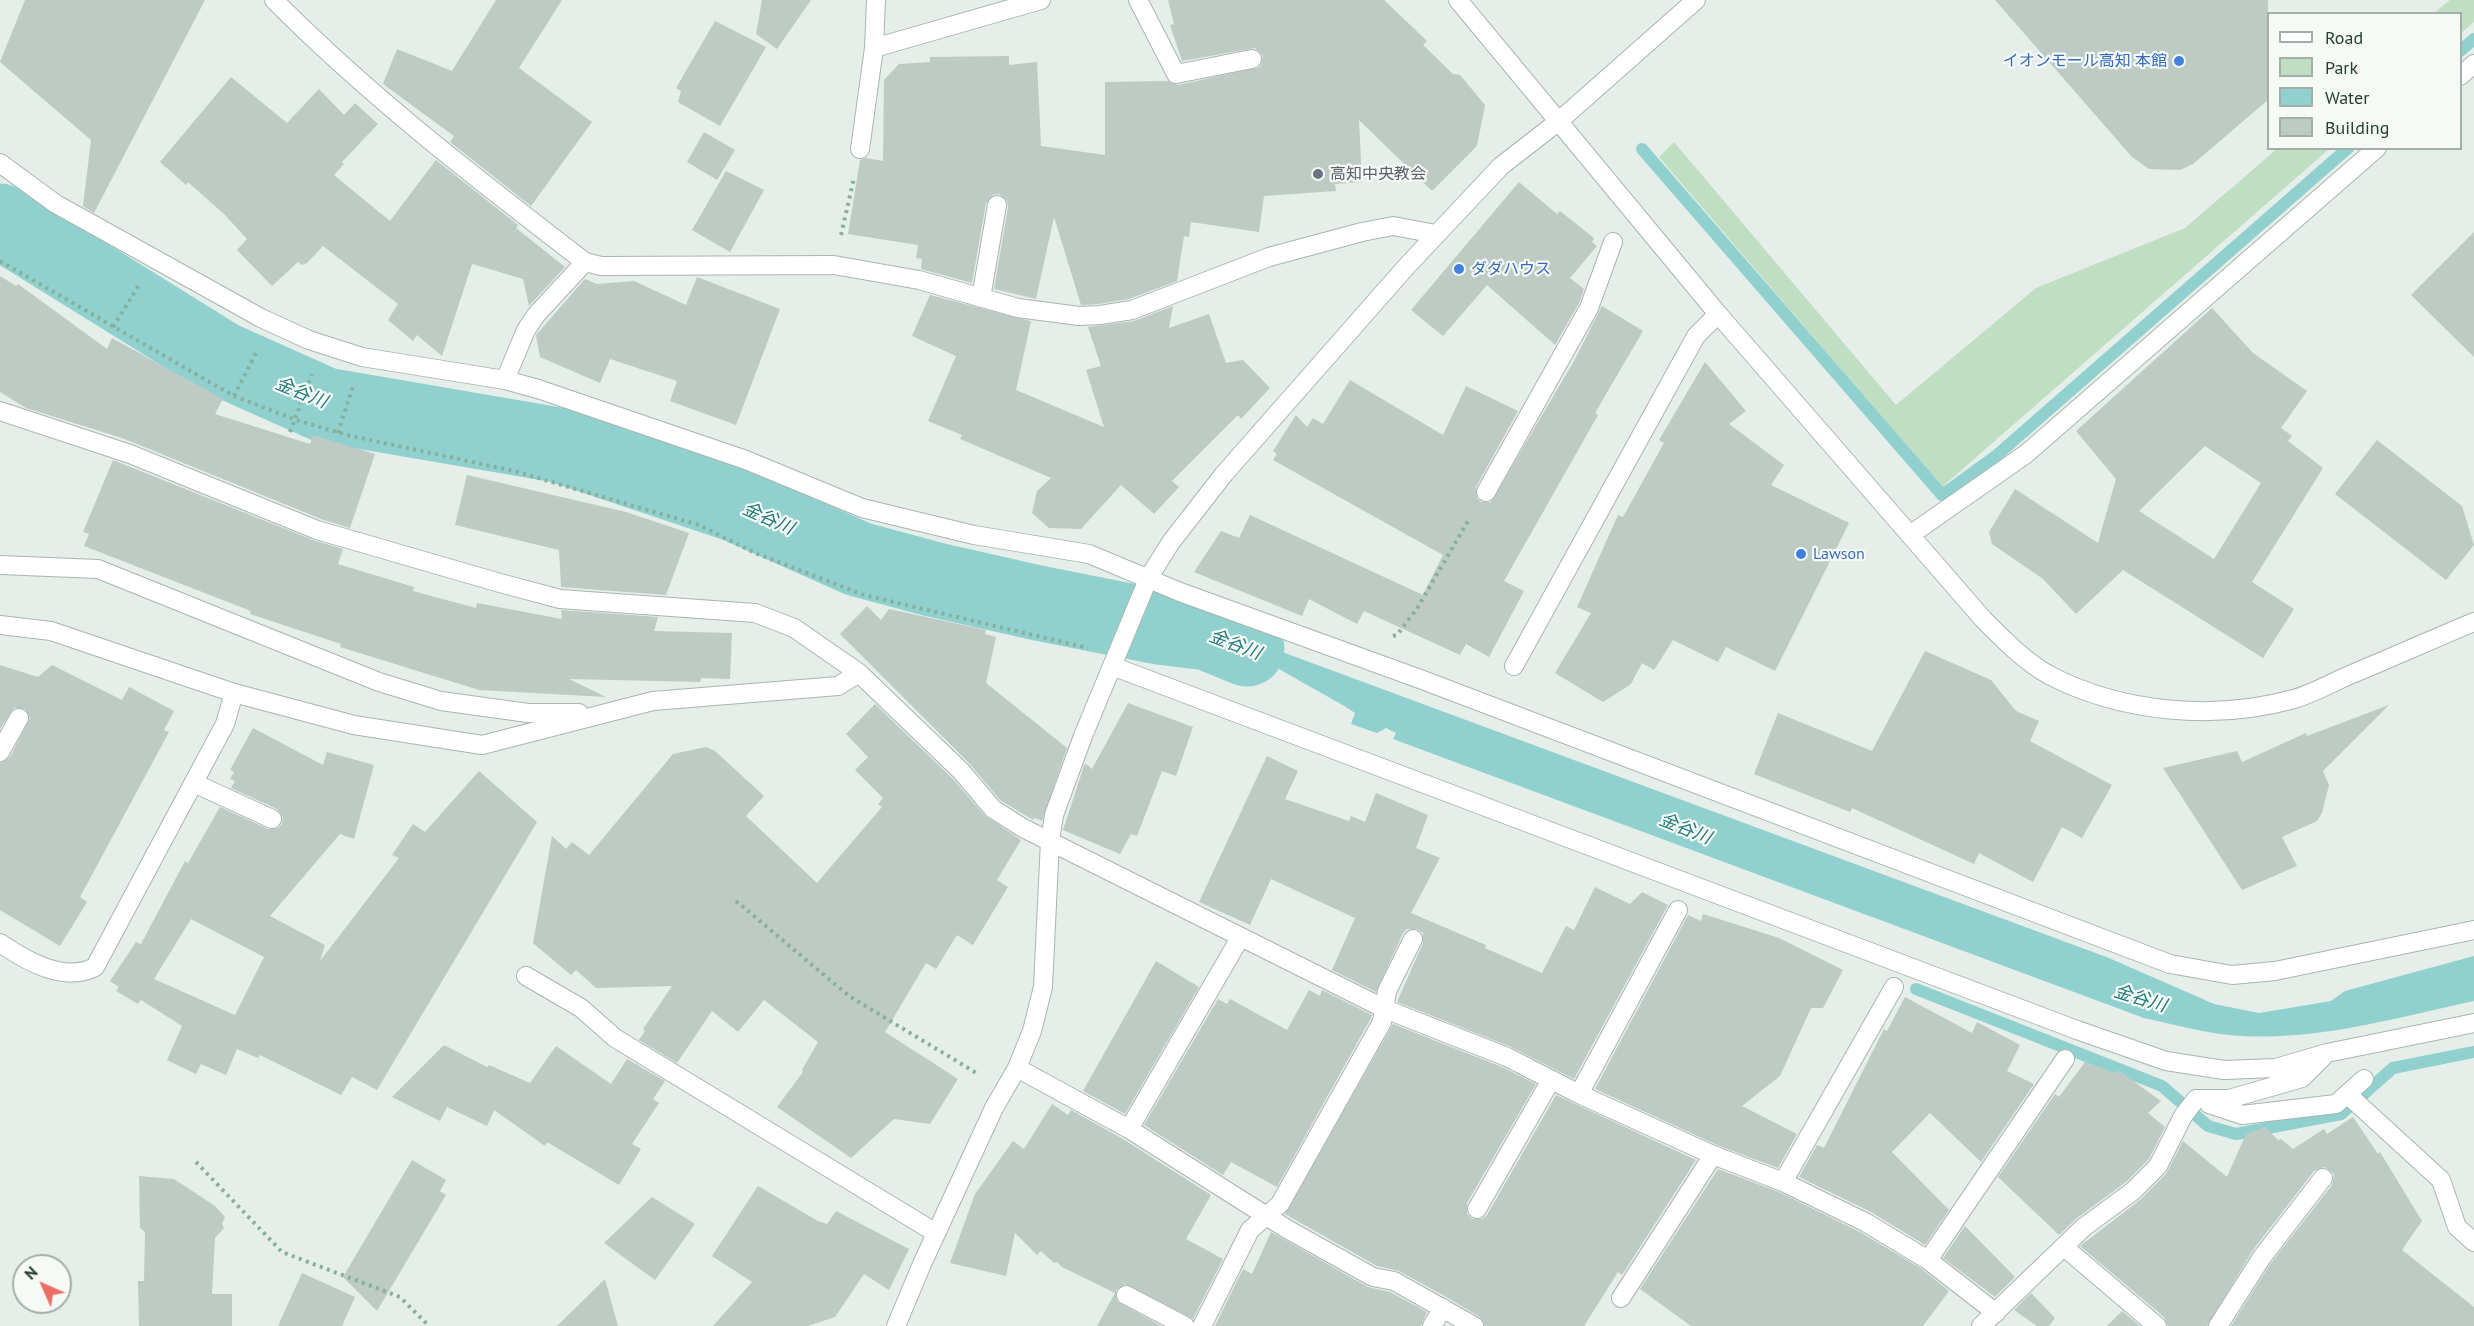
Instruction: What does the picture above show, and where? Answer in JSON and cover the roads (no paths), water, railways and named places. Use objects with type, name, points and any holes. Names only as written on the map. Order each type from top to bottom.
[{"type":"street","points":[[274,0],[322,49],[386,107],[585,262],[601,266],[834,265],[919,280],[981,298],[1055,314],[1100,315],[1132,310],[1269,257],[1353,234],[1393,226],[1436,234]]},
{"type":"street","points":[[860,149],[874,48],[876,0]]},
{"type":"street","points":[[874,48],[1041,0]]},
{"type":"street","points":[[1138,0],[1176,74],[1252,58]]},
{"type":"street","points":[[1458,0],[1718,314],[1910,535],[2005,641],[2048,674],[2093,693],[2160,708],[2191,711],[2224,709],[2295,698],[2474,622]]},
{"type":"street","points":[[896,1326],[936,1233],[1004,1090],[1017,1068],[1032,1031],[1043,987],[1050,841],[1054,815],[1149,577],[1171,542],[1224,474],[1436,234],[1501,166],[1559,121],[1696,0]]},
{"type":"street","points":[[2462,73],[2474,64]]},
{"type":"street","points":[[1910,535],[2026,454],[2375,150]]},
{"type":"street","points":[[0,163],[56,204],[271,323],[309,340],[362,357],[505,380],[746,460],[862,508],[974,535],[1089,554],[1149,577],[1180,592],[1420,679],[2170,964],[2232,975],[2274,971],[2474,930]]},
{"type":"street","points":[[981,298],[997,205]]},
{"type":"street","points":[[1486,492],[1589,308],[1613,242]]},
{"type":"street","points":[[505,380],[526,330],[585,262]]},
{"type":"street","points":[[1514,666],[1696,336],[1718,314]]},
{"type":"street","points":[[0,411],[130,454],[317,530],[500,583],[560,599],[755,613],[794,628],[859,673],[961,771],[993,809],[1050,841],[1240,938],[1385,1009],[1507,1057],[1579,1094],[1713,1155],[1783,1182],[1865,1222],[1928,1260],[1996,1313]]},
{"type":"street","points":[[0,565],[98,569],[379,682],[441,700],[528,713],[605,712]]},
{"type":"street","points":[[0,625],[51,631],[234,693],[354,725],[482,745],[652,701],[838,686],[859,673]]},
{"type":"street","points":[[1115,659],[2066,1026],[2166,1061],[2224,1070],[2276,1068],[2326,1053],[2474,1023]]},
{"type":"street","points":[[0,943],[20,957],[64,973],[83,973],[95,967],[225,724],[234,693]]},
{"type":"street","points":[[0,752],[19,718]]},
{"type":"street","points":[[194,783],[272,819]]},
{"type":"street","points":[[1579,1094],[1678,910]]},
{"type":"street","points":[[1129,1129],[1240,938]]},
{"type":"street","points":[[1202,1326],[1250,1230],[1265,1215],[1281,1204],[1382,1022],[1387,991],[1413,939]]},
{"type":"street","points":[[526,976],[581,1008],[615,1038],[936,1233]]},
{"type":"street","points":[[1783,1182],[1894,987]]},
{"type":"street","points":[[2196,1099],[2229,1099],[2302,1078],[2326,1053]]},
{"type":"street","points":[[1928,1260],[2065,1059]]},
{"type":"street","points":[[1017,1068],[1129,1129],[1265,1215],[1373,1277],[1394,1281],[1474,1326]]},
{"type":"street","points":[[2196,1099],[2242,1115],[2336,1104],[2364,1079]]},
{"type":"street","points":[[1477,1209],[1551,1080]]},
{"type":"street","points":[[2347,1094],[2441,1180],[2457,1227],[2474,1242]]},
{"type":"street","points":[[1981,1326],[2084,1227],[2133,1191],[2158,1166],[2183,1116],[2196,1099]]},
{"type":"street","points":[[1620,1298],[1713,1155]]},
{"type":"street","points":[[2218,1326],[2262,1257],[2322,1178]]},
{"type":"street","points":[[2064,1247],[2157,1326]]},
{"type":"street","points":[[1126,1295],[1185,1326]]},
{"type":"street","points":[[1432,1326],[1443,1308]]},
{"type":"water","points":[[1153,611],[1239,636],[2109,958],[2214,1004],[2259,1013],[2331,1001],[2345,991],[2474,956],[2474,1001],[2353,1027],[2260,1037],[2197,1030],[2144,1018],[1393,739],[1396,733],[1386,728],[1377,733],[1351,724],[1355,713],[1348,708],[1240,649],[1198,637],[1141,641]]},
{"type":"waterway","points":[[2462,49],[2474,39]]},
{"type":"waterway","points":[[1642,149],[1942,495],[1997,455],[2346,150]]},
{"type":"waterway","name":"金谷川","points":[[0,221],[222,359],[325,405],[558,445],[737,505],[858,559],[932,579],[1038,603],[1159,627],[1208,633],[1247,649]]},
{"type":"waterway","points":[[1916,989],[2162,1086],[2208,1126],[2236,1134],[2341,1114],[2393,1068],[2474,1052]]},
{"type":"place","name":"イオンモール高知 本館","points":[[2179,61]]},
{"type":"place","name":"高知中央教会","points":[[1318,174]]},
{"type":"place","name":"ダダハウス","points":[[1459,269]]},
{"type":"place","name":"Lawson","points":[[1801,554]]}]
